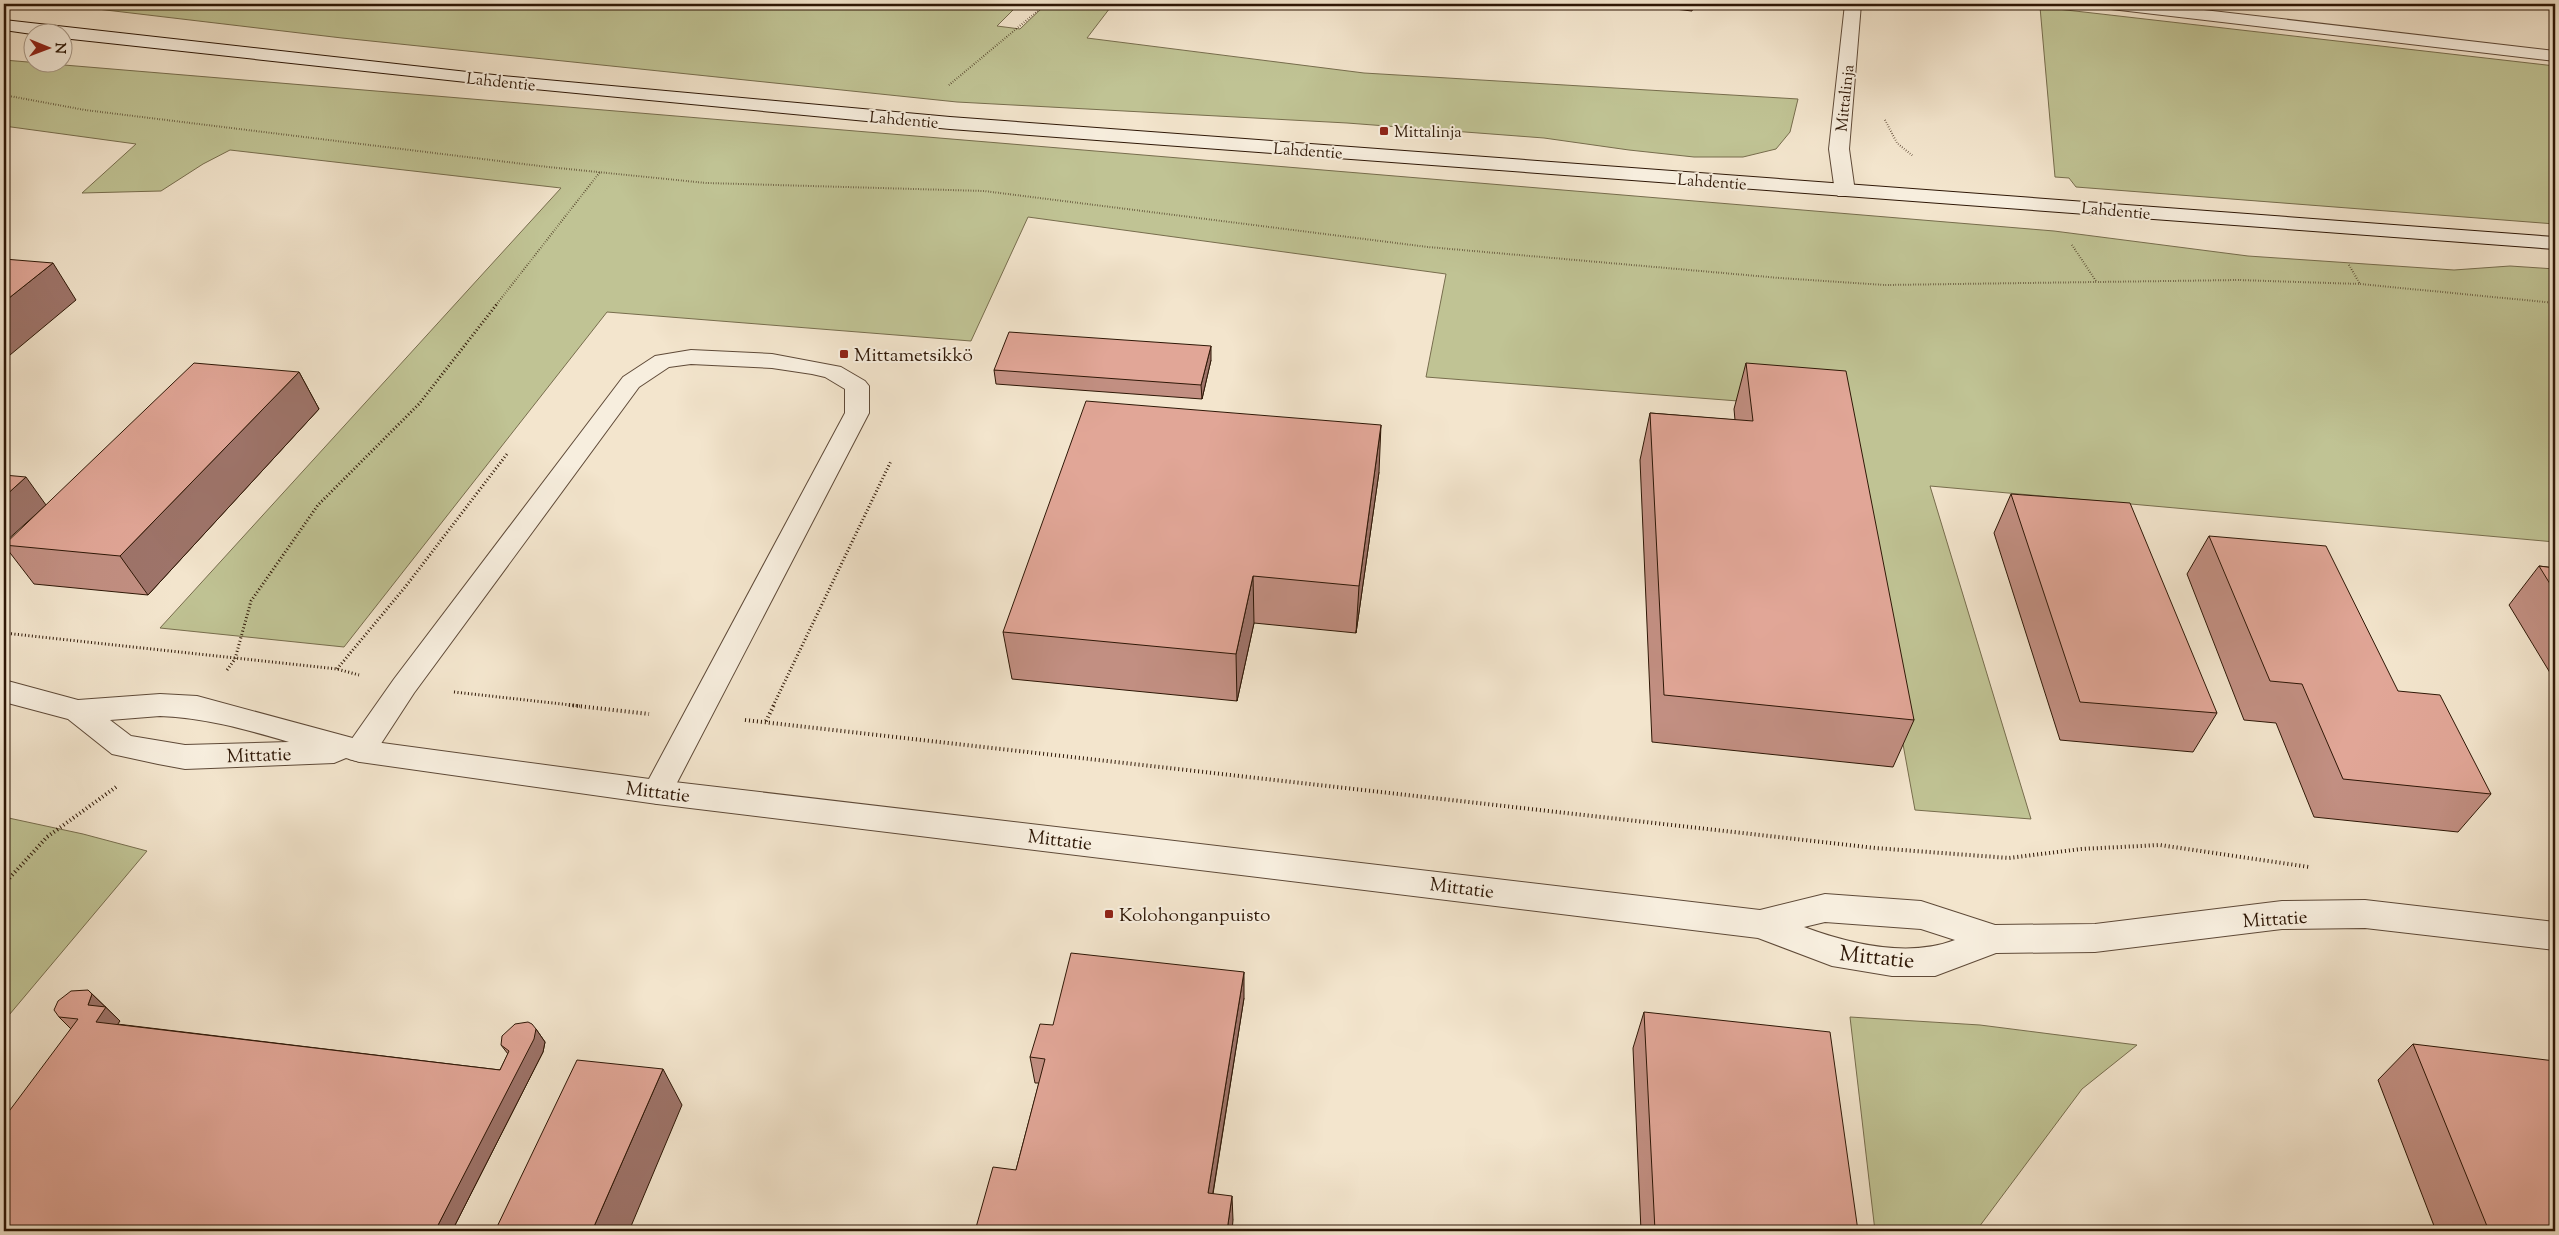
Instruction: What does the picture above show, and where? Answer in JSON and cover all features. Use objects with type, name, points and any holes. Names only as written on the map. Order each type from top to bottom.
[{"type":"main road","name":"Mittalinja","points":[[1845,192],[1839,150],[1853,4]]},
{"type":"main road","points":[[2110,4],[2555,56]]},
{"type":"main road","name":"Lahdentie","points":[[4,25],[22,27]]},
{"type":"main road","name":"Lahdentie","points":[[72,34],[503,81],[950,123],[1845,192],[2056,205],[2555,243]]},
{"type":"main road","points":[[360,751],[404,686],[631,382],[663,361],[691,357],[772,361],[833,372],[857,386],[857,413],[657,792]]},
{"type":"main road","points":[[4,691],[78,711]]},
{"type":"main road","name":"Mittatie","points":[[78,711],[160,705],[197,707],[222,712],[360,751],[657,792],[1760,924],[1832,952],[1892,962],[1935,962],[1995,939]]},
{"type":"main road","name":"Mittatie","points":[[78,711],[123,746],[185,757],[360,751]]},
{"type":"main road","name":"Mittatie","points":[[1760,924],[1825,908],[1921,915],[1995,939],[2095,938],[2282,914],[2365,914],[2555,936]]},
{"type":"path","points":[[962,74],[1013,34],[1046,4]]},
{"type":"path","points":[[4,95],[84,110],[600,172],[707,183],[984,191],[1428,247],[1780,278],[1885,286],[2238,280],[2360,284],[2555,303]]},
{"type":"path","points":[[235,660],[250,601],[318,505],[419,404],[600,172]]},
{"type":"path","points":[[2070,240],[2096,282]]},
{"type":"path","points":[[2345,258],[2360,284]]},
{"type":"path","points":[[4,633],[235,660],[337,669],[406,586],[507,454]]},
{"type":"path","points":[[891,462],[766,721],[1875,848],[2009,858],[2081,850],[2160,845],[2313,867]]},
{"type":"path","points":[[463,693],[623,711]]},
{"type":"path","points":[[4,884],[47,837],[102,799]]},
{"type":"green space","points":[[55,4],[1019,4],[997,26],[1020,29],[1046,4],[1113,4],[1087,38],[1364,73],[1798,99],[1790,132],[1776,149],[1743,157],[1694,157],[1544,138],[1347,123],[957,102],[342,38]]},
{"type":"green space","points":[[2040,7],[2555,66],[2555,224],[2076,187],[2069,178],[2055,177]]},
{"type":"green space","points":[[4,60],[22,62],[22,72],[72,72],[72,66],[2054,231],[2248,256],[2454,270],[2510,266],[2555,269],[2555,542],[1930,486],[2031,819],[1915,810],[1842,409],[1426,377],[1446,274],[1028,217],[971,341],[607,312],[344,647],[160,628],[561,188],[230,150],[203,164],[161,191],[82,193],[136,144],[4,126]]},
{"type":"green space","points":[[4,817],[83,834],[147,851],[4,1021]]},
{"type":"green space","points":[[1850,1017],[1980,1025],[2137,1045],[2082,1089],[1979,1227],[1980,1231],[1875,1231]]},
{"type":"building","points":[[4,259],[53,263],[4,302]]},
{"type":"building","points":[[1009,332],[1211,346],[1201,385],[994,370]]},
{"type":"building","points":[[194,363],[299,372],[120,556],[4,545]]},
{"type":"building","points":[[1746,363],[1846,371],[1914,720],[1664,695],[1650,413],[1753,421]]},
{"type":"building","points":[[1086,401],[1381,425],[1359,586],[1253,576],[1236,654],[1003,632]]},
{"type":"building","points":[[4,475],[26,477],[4,497]]},
{"type":"building","points":[[2011,494],[2130,503],[2217,713],[2080,702]]},
{"type":"building","points":[[2209,536],[2326,546],[2398,691],[2440,695],[2491,794],[2343,779],[2302,684],[2270,681]]},
{"type":"building","points":[[2539,566],[2555,568],[2555,592]]},
{"type":"building","points":[[1071,953],[1244,972],[1208,1193],[1232,1196],[1227,1231],[975,1231],[993,1167],[1016,1170],[1045,1059],[1030,1057],[1040,1024],[1053,1025]]},
{"type":"building","points":[[88,990],[92,994],[88,1005],[106,1007],[96,1022],[500,1070],[509,1051],[501,1045],[502,1036],[515,1024],[528,1022],[536,1029],[534,1039],[435,1231],[4,1231],[4,1118],[78,1019],[59,1017],[54,1010],[58,1001],[71,991]]},
{"type":"building","points":[[1644,1012],[1830,1032],[1858,1231],[1655,1231]]},
{"type":"building","points":[[2413,1044],[2555,1061],[2555,1231],[2489,1231]]},
{"type":"building","points":[[577,1060],[663,1069],[592,1231],[495,1231]]},
{"type":"place","name":"Mittalinja","points":[[1384,131]]},
{"type":"place","name":"Mittametsikkö","points":[[844,354]]},
{"type":"place","name":"Kolohonganpuisto","points":[[1109,914]]}]
